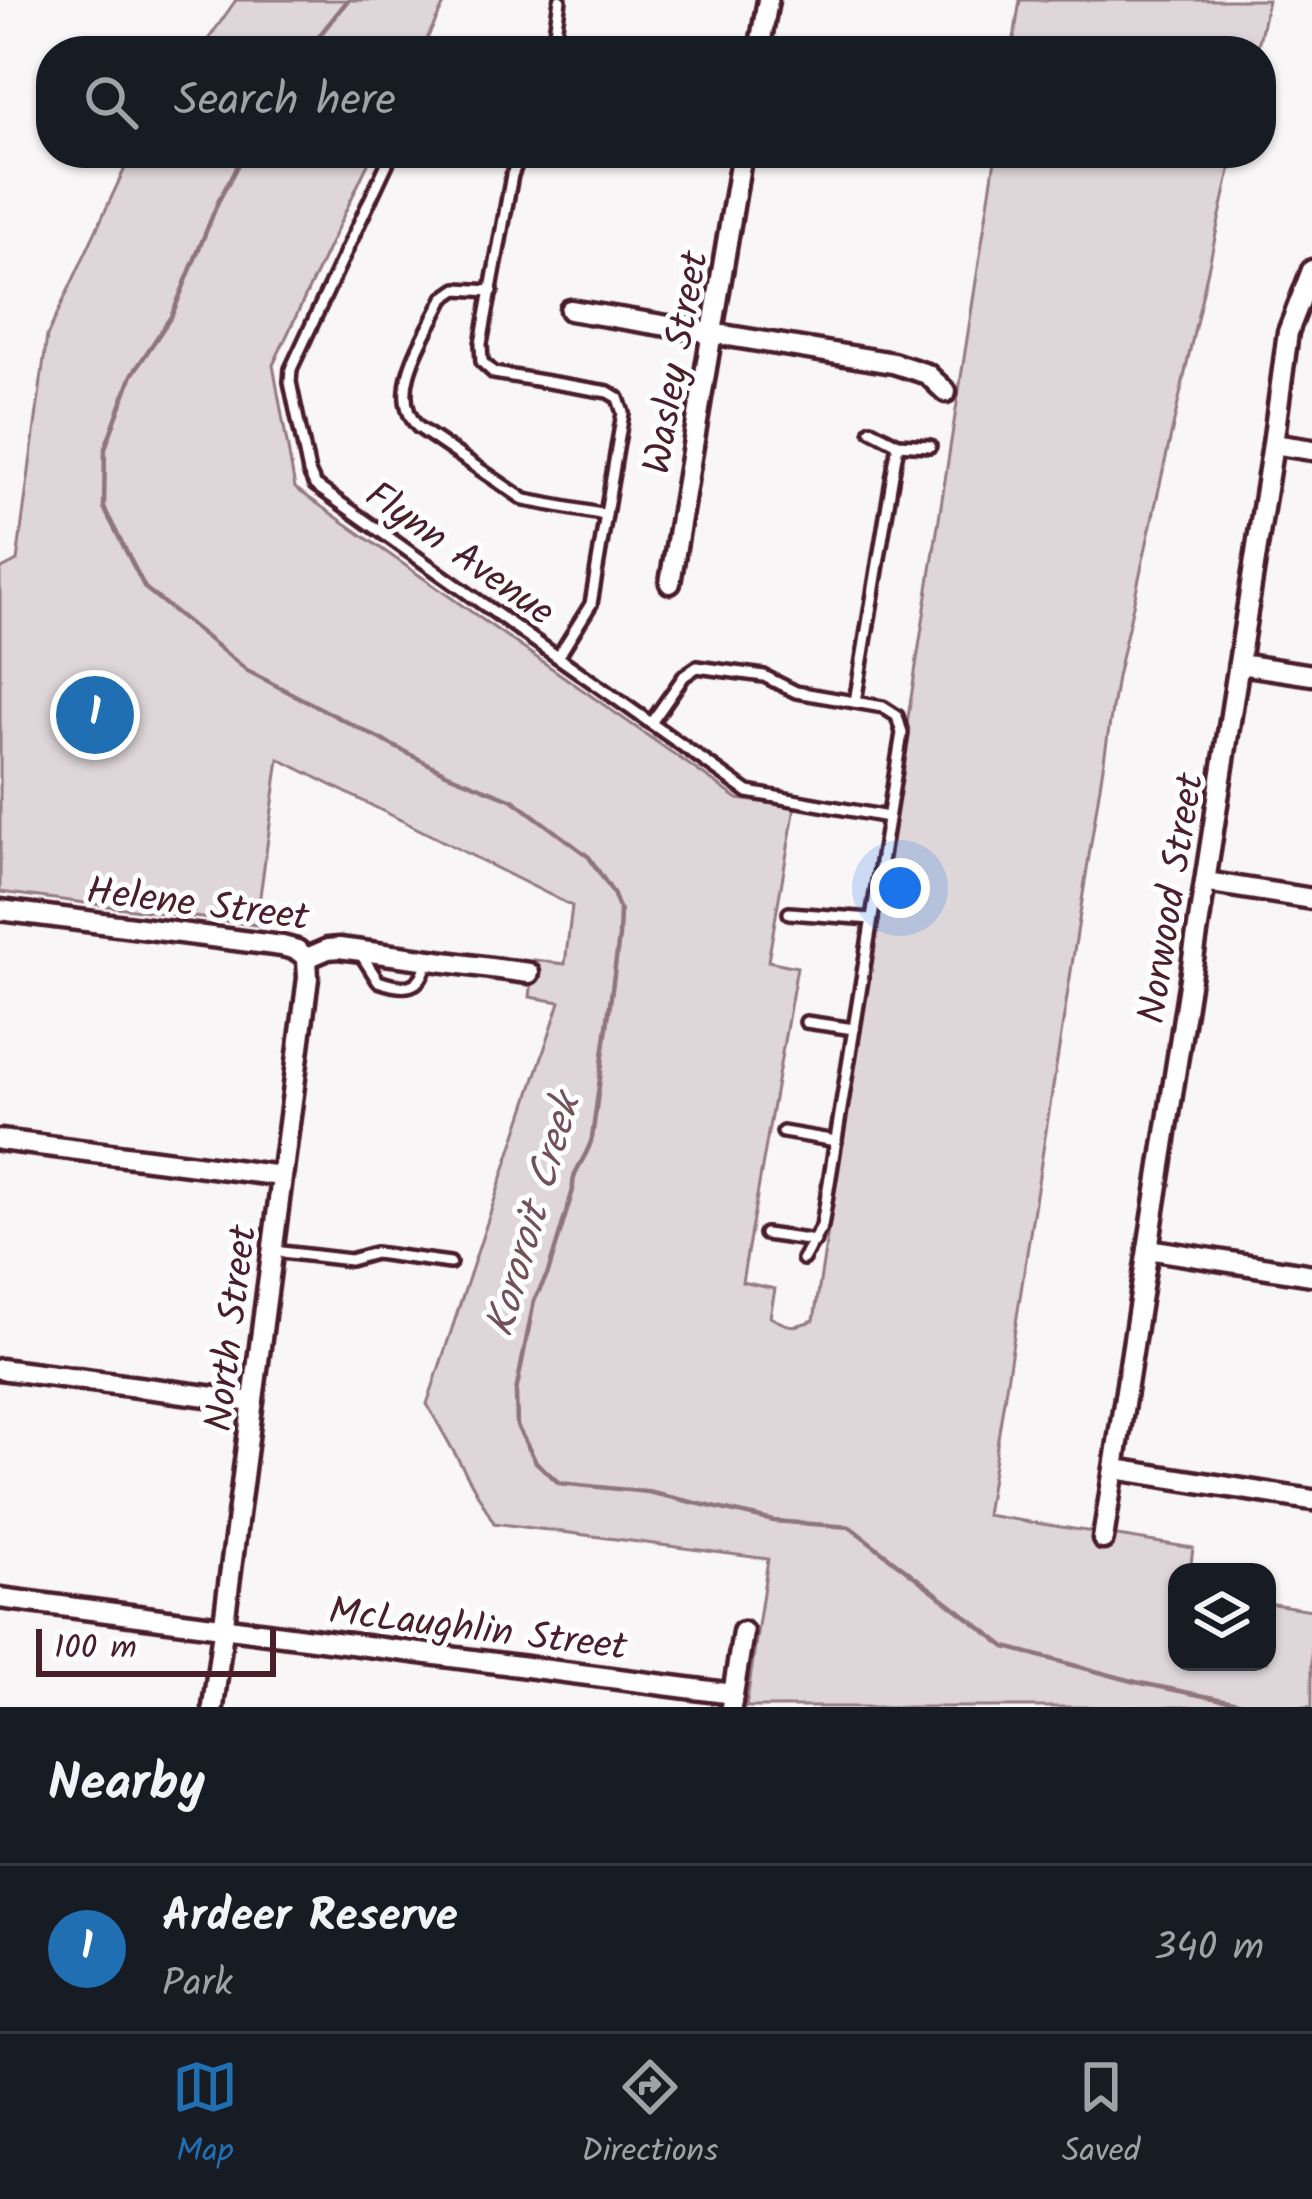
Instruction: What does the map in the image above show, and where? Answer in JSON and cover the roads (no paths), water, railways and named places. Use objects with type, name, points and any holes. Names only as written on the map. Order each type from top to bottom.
[{"type":"street","points":[[762,36],[768,0]]},
{"type":"street","name":"Wasley Street","points":[[670,583],[740,168]]},
{"type":"street","name":"Norwood Street","points":[[1103,1539],[1288,332],[1312,270]]},
{"type":"street","points":[[570,310],[917,368],[936,379],[946,392]]},
{"type":"street","points":[[1274,444],[1312,450]]},
{"type":"street","points":[[1239,664],[1312,675]]},
{"type":"street","points":[[1206,882],[1312,899]]},
{"type":"street","name":"Helene Street","points":[[0,910],[282,946],[307,958],[334,948],[530,974]]},
{"type":"street","name":"North Street","points":[[213,1707],[310,967],[307,958]]},
{"type":"street","points":[[0,1140],[282,1176]]},
{"type":"street","points":[[1148,1249],[1312,1276]]},
{"type":"street","points":[[0,1369],[254,1402]]},
{"type":"street","points":[[1115,1469],[1312,1499]]},
{"type":"street","name":"McLaughlin Street","points":[[0,1598],[732,1700]]},
{"type":"street","points":[[732,1700],[743,1632]]},
{"type":"lane","points":[[554,36],[560,0]]},
{"type":"lane","name":"Flynn Avenue","points":[[385,168],[291,369],[311,480],[748,792],[889,817]]},
{"type":"lane","points":[[515,168],[481,344],[482,362],[494,373],[608,392],[618,398],[623,413],[589,611],[558,657]]},
{"type":"lane","points":[[492,291],[464,288],[444,298],[404,386],[410,416],[418,427],[517,497],[606,515]]},
{"type":"lane","points":[[871,430],[898,444],[930,446]]},
{"type":"lane","points":[[855,702],[898,444]]},
{"type":"lane","points":[[650,723],[684,676],[697,667],[764,676],[796,692],[891,711],[902,723],[822,1226],[803,1259]]},
{"type":"lane","points":[[789,913],[872,920]]},
{"type":"lane","points":[[359,951],[378,981],[393,985],[418,983],[427,960]]},
{"type":"lane","points":[[806,1022],[854,1029]]},
{"type":"lane","points":[[784,1132],[836,1141]]},
{"type":"lane","points":[[765,1234],[815,1241]]},
{"type":"lane","points":[[273,1251],[350,1260],[375,1253],[450,1263]]},
{"type":"waterway","name":"Kororoit Creek","points":[[319,36],[348,0]]},
{"type":"waterway","name":"Kororoit Creek","points":[[236,168],[172,315],[132,375],[105,448],[104,508],[145,588],[248,671],[448,774],[513,800],[589,857],[620,911],[592,1138],[574,1176],[548,1273],[534,1301],[516,1392],[517,1426],[536,1462],[559,1483],[648,1492],[774,1521],[850,1527],[1006,1647],[1245,1707]]},
{"type":"place","name":"Ardeer Reserve","points":[[95,715]]}]
